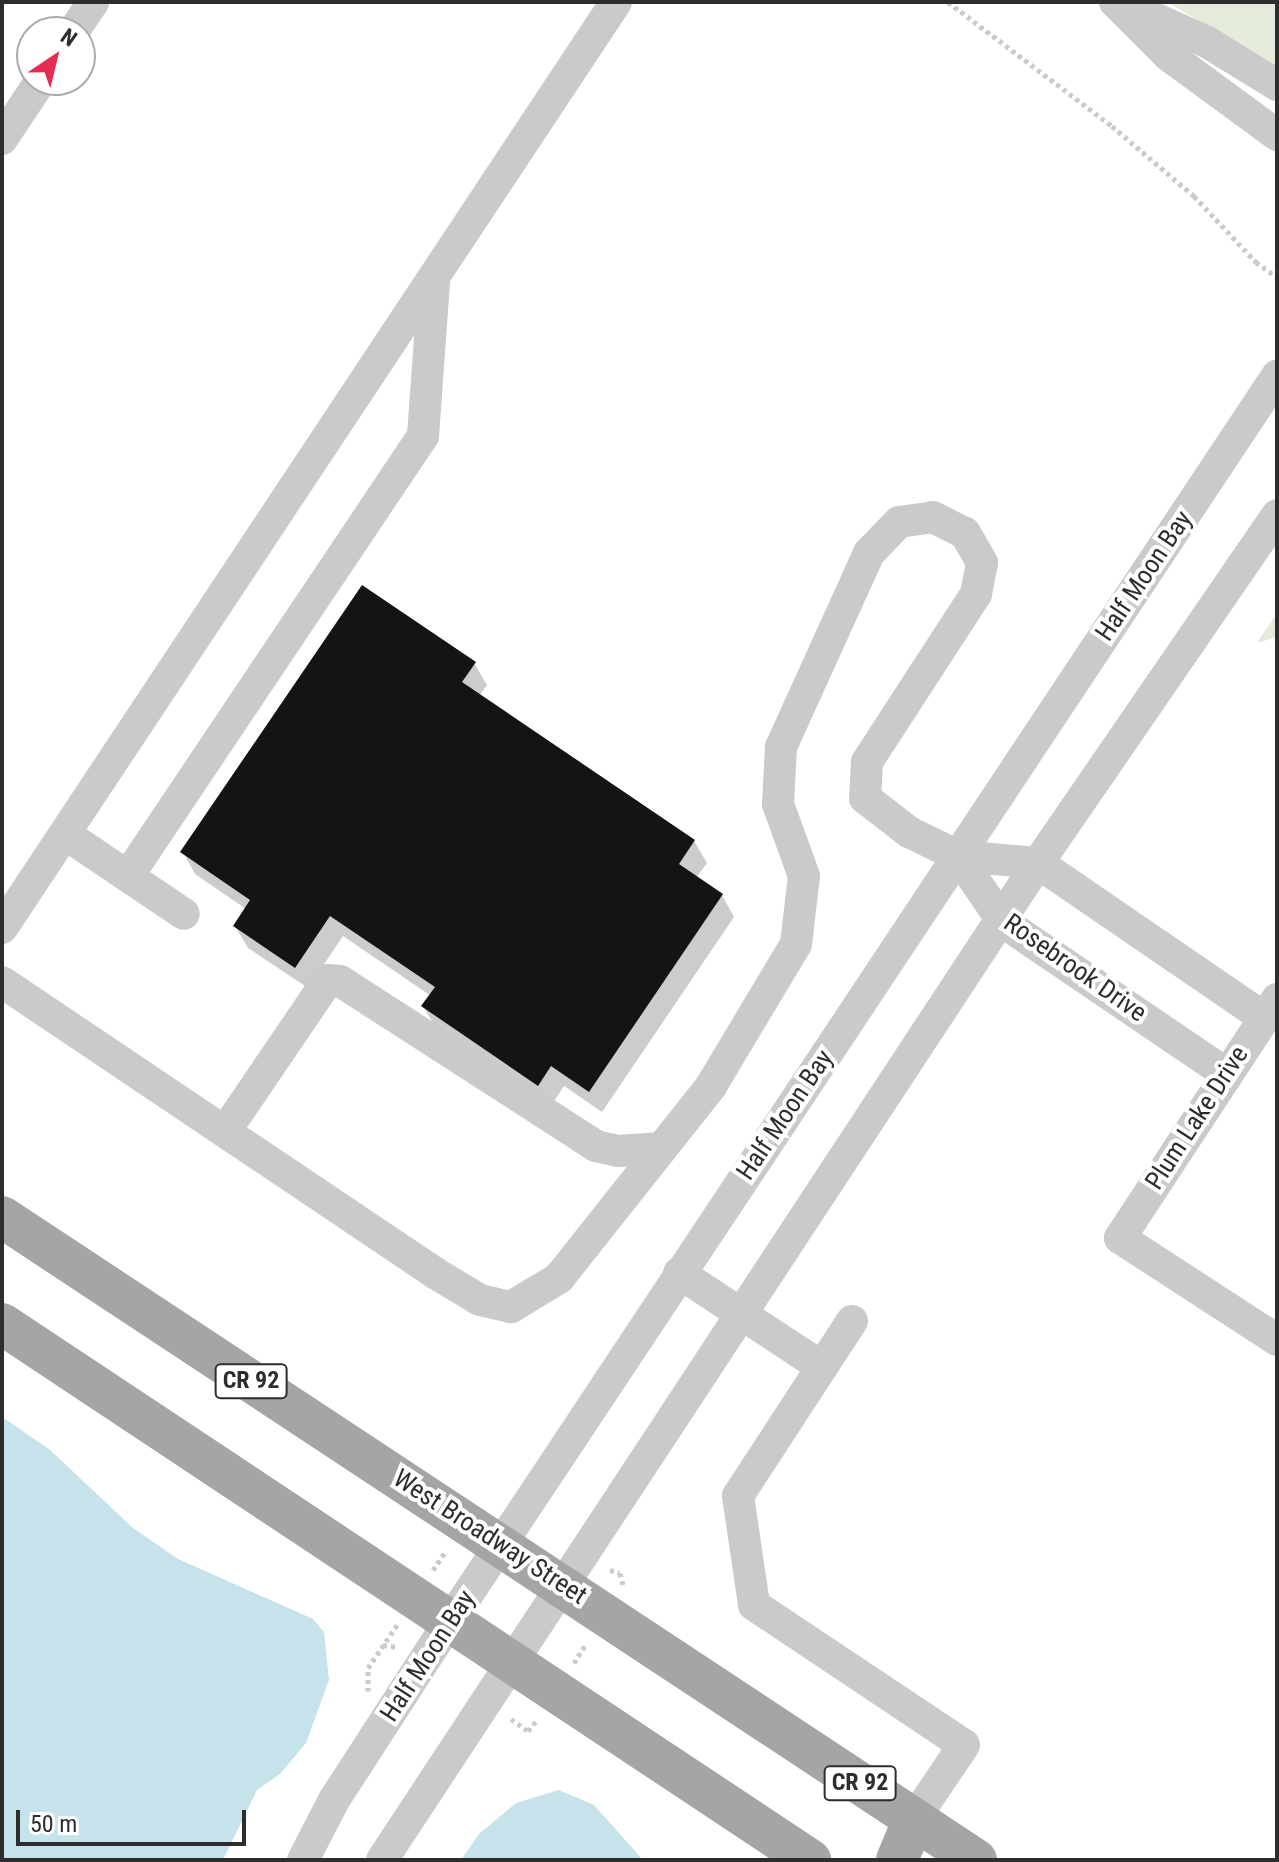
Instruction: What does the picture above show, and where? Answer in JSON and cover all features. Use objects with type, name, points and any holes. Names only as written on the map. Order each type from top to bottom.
[{"type":"main road","name":"West Broadway Street","points":[[2,1217],[976,1860]]},
{"type":"main road","points":[[2,1324],[810,1860]]},
{"type":"main road","points":[[897,1860],[914,1819]]},
{"type":"street","points":[[2,928],[616,2]]},
{"type":"street","points":[[1117,2],[1207,42],[1277,85]]},
{"type":"street","points":[[1117,2],[1168,55],[1277,135]]},
{"type":"street","points":[[2,139],[30,96]]},
{"type":"street","points":[[128,876],[423,436],[434,278]]},
{"type":"street","name":"Half Moon Bay","points":[[303,1860],[334,1800],[450,1621],[1277,376]]},
{"type":"street","points":[[382,1860],[1003,922],[1038,863],[1277,515]]},
{"type":"street","points":[[2,982],[480,1300],[511,1307],[559,1278],[711,1086],[796,944],[804,876],[778,804],[781,747],[869,553],[899,522],[933,517],[965,533],[982,563],[976,594],[867,762],[865,798],[909,832],[958,856],[1038,863],[1270,1009]]},
{"type":"street","points":[[65,834],[184,914]]},
{"type":"street","name":"Rosebrook Drive","points":[[958,856],[1003,922],[1224,1072]]},
{"type":"street","points":[[226,1130],[319,986],[340,981],[596,1146],[618,1151],[662,1148]]},
{"type":"street","name":"Plum Lake Drive","points":[[1270,1009],[1224,1072],[1120,1238],[1277,1340]]},
{"type":"street","points":[[679,1273],[822,1367]]},
{"type":"street","points":[[852,1321],[738,1496],[754,1605],[964,1745],[914,1819]]},
{"type":"path","points":[[948,2],[1123,135],[1277,277]]},
{"type":"green space","points":[[1167,2],[1277,2],[1277,67],[1272,64]]},
{"type":"green space","points":[[1277,613],[1277,637],[1257,643]]},
{"type":"water","points":[[2,1417],[49,1449],[133,1528],[178,1559],[313,1619],[324,1632],[329,1680],[306,1743],[280,1774],[257,1790],[223,1860],[2,1860]]},
{"type":"water","points":[[559,1790],[594,1805],[643,1860],[461,1860],[479,1834],[516,1803]]},
{"type":"building","points":[[362,585],[476,662],[462,682],[695,840],[679,864],[723,894],[589,1092],[551,1066],[538,1086],[421,1006],[435,987],[330,916],[295,968],[233,926],[250,900],[180,852]]}]
